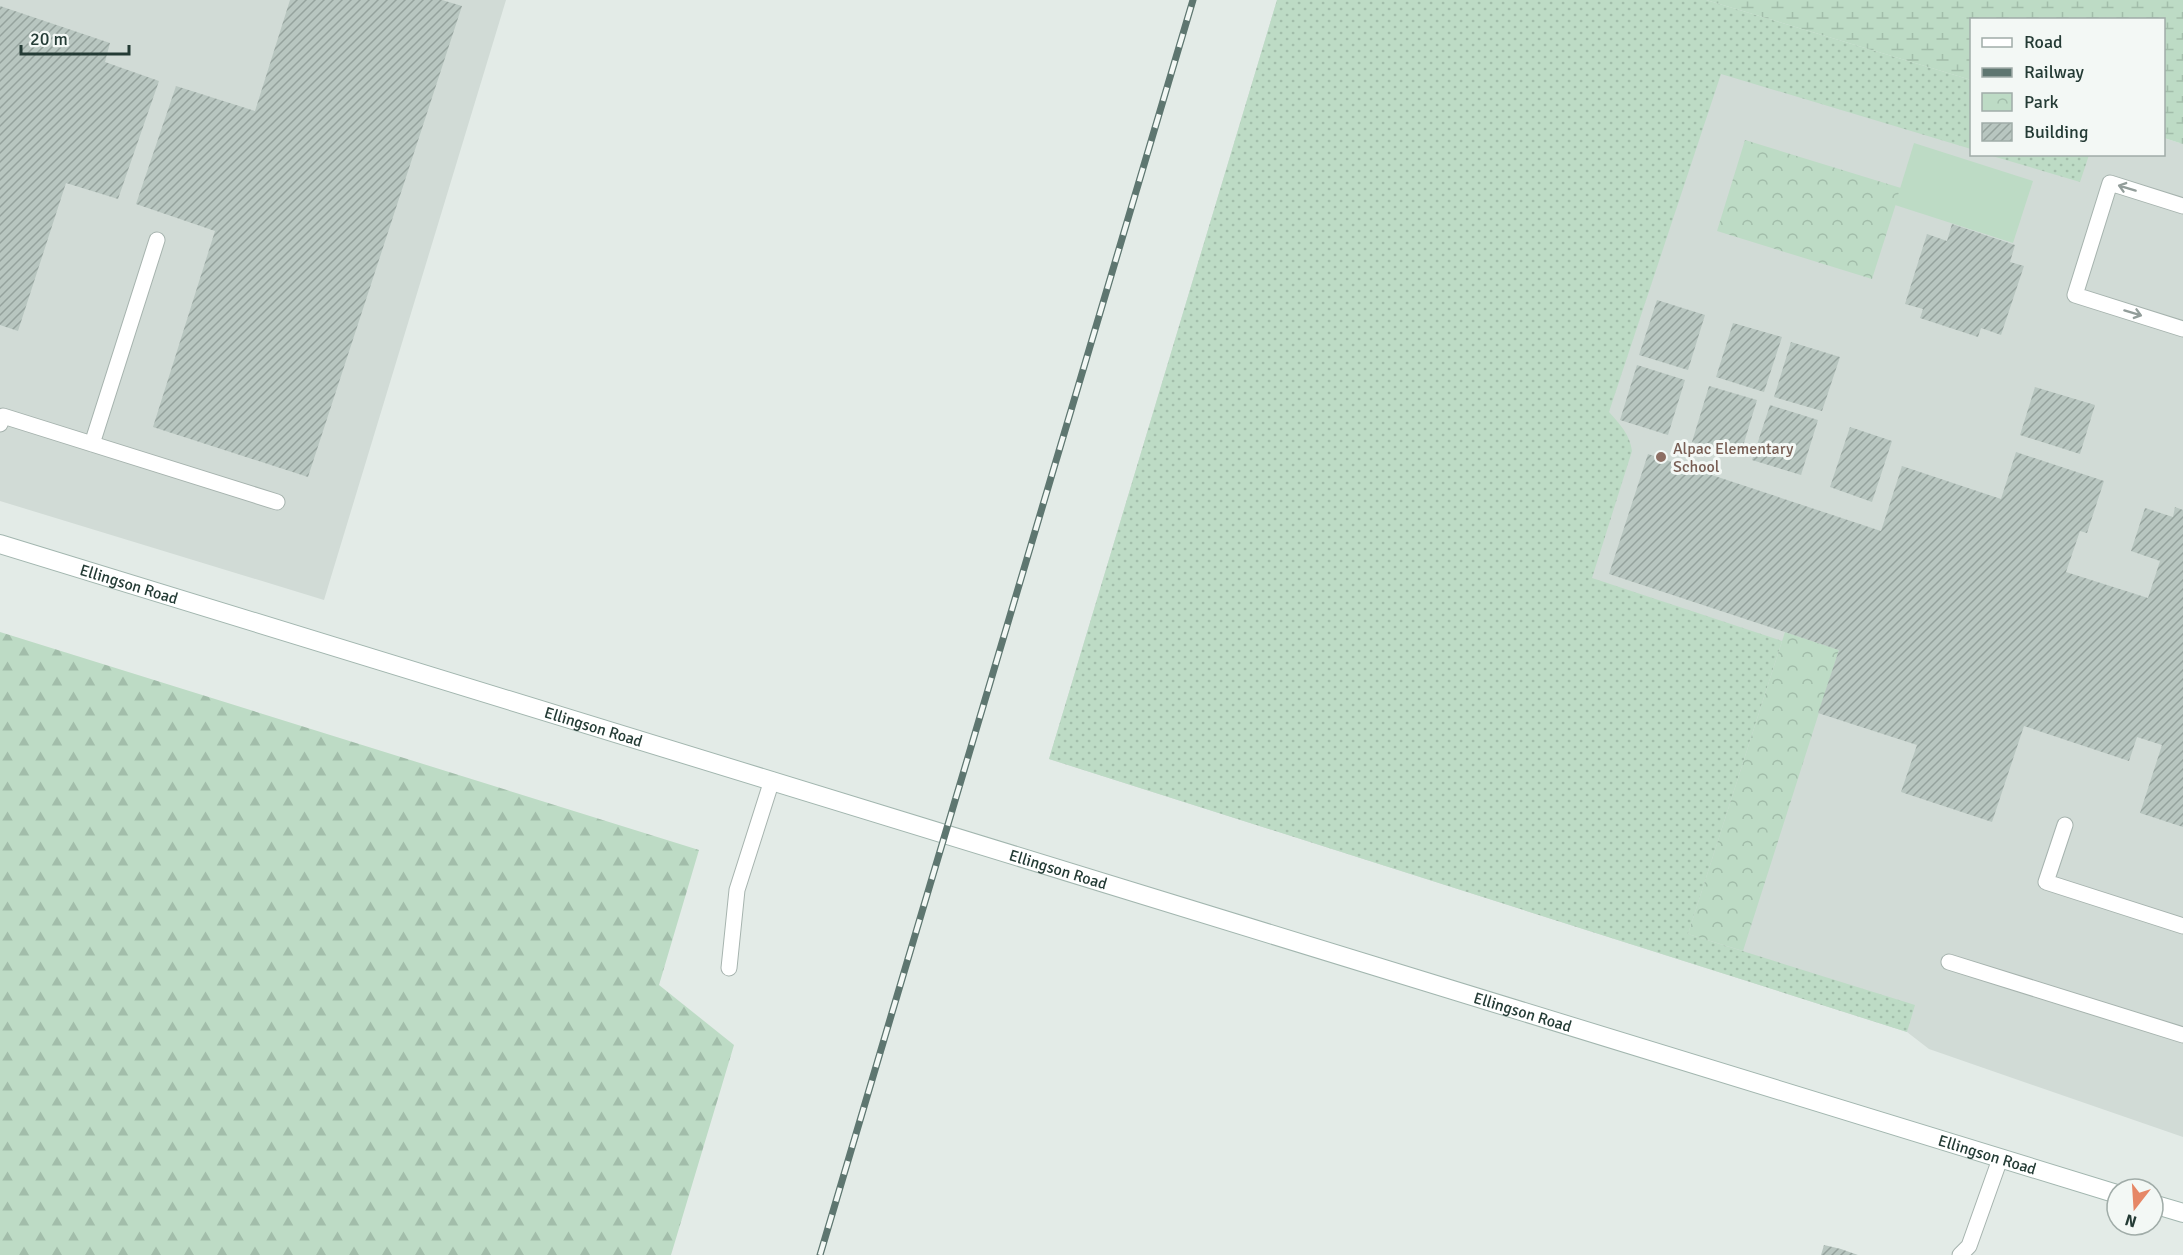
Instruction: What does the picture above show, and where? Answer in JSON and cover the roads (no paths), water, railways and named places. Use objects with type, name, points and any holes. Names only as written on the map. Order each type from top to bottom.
[{"type":"main road","name":"Ellingson Road","points":[[0,544],[2105,1190]]},
{"type":"main road","points":[[2165,1208],[2183,1213]]},
{"type":"lane","points":[[2183,206],[2110,183],[2075,295],[2183,329]]},
{"type":"lane","points":[[92,444],[157,240]]},
{"type":"lane","points":[[1,419],[92,444],[277,502]]},
{"type":"lane","points":[[729,968],[737,890],[772,780]]},
{"type":"lane","points":[[2064,825],[2046,882],[2183,926]]},
{"type":"lane","points":[[1949,962],[2183,1035]]},
{"type":"lane","points":[[1959,1255],[1969,1246],[2000,1159]]},
{"type":"railway","points":[[820,1255],[1193,0]]},
{"type":"place","name":"Alpac Elementary School","points":[[1661,457]]}]
